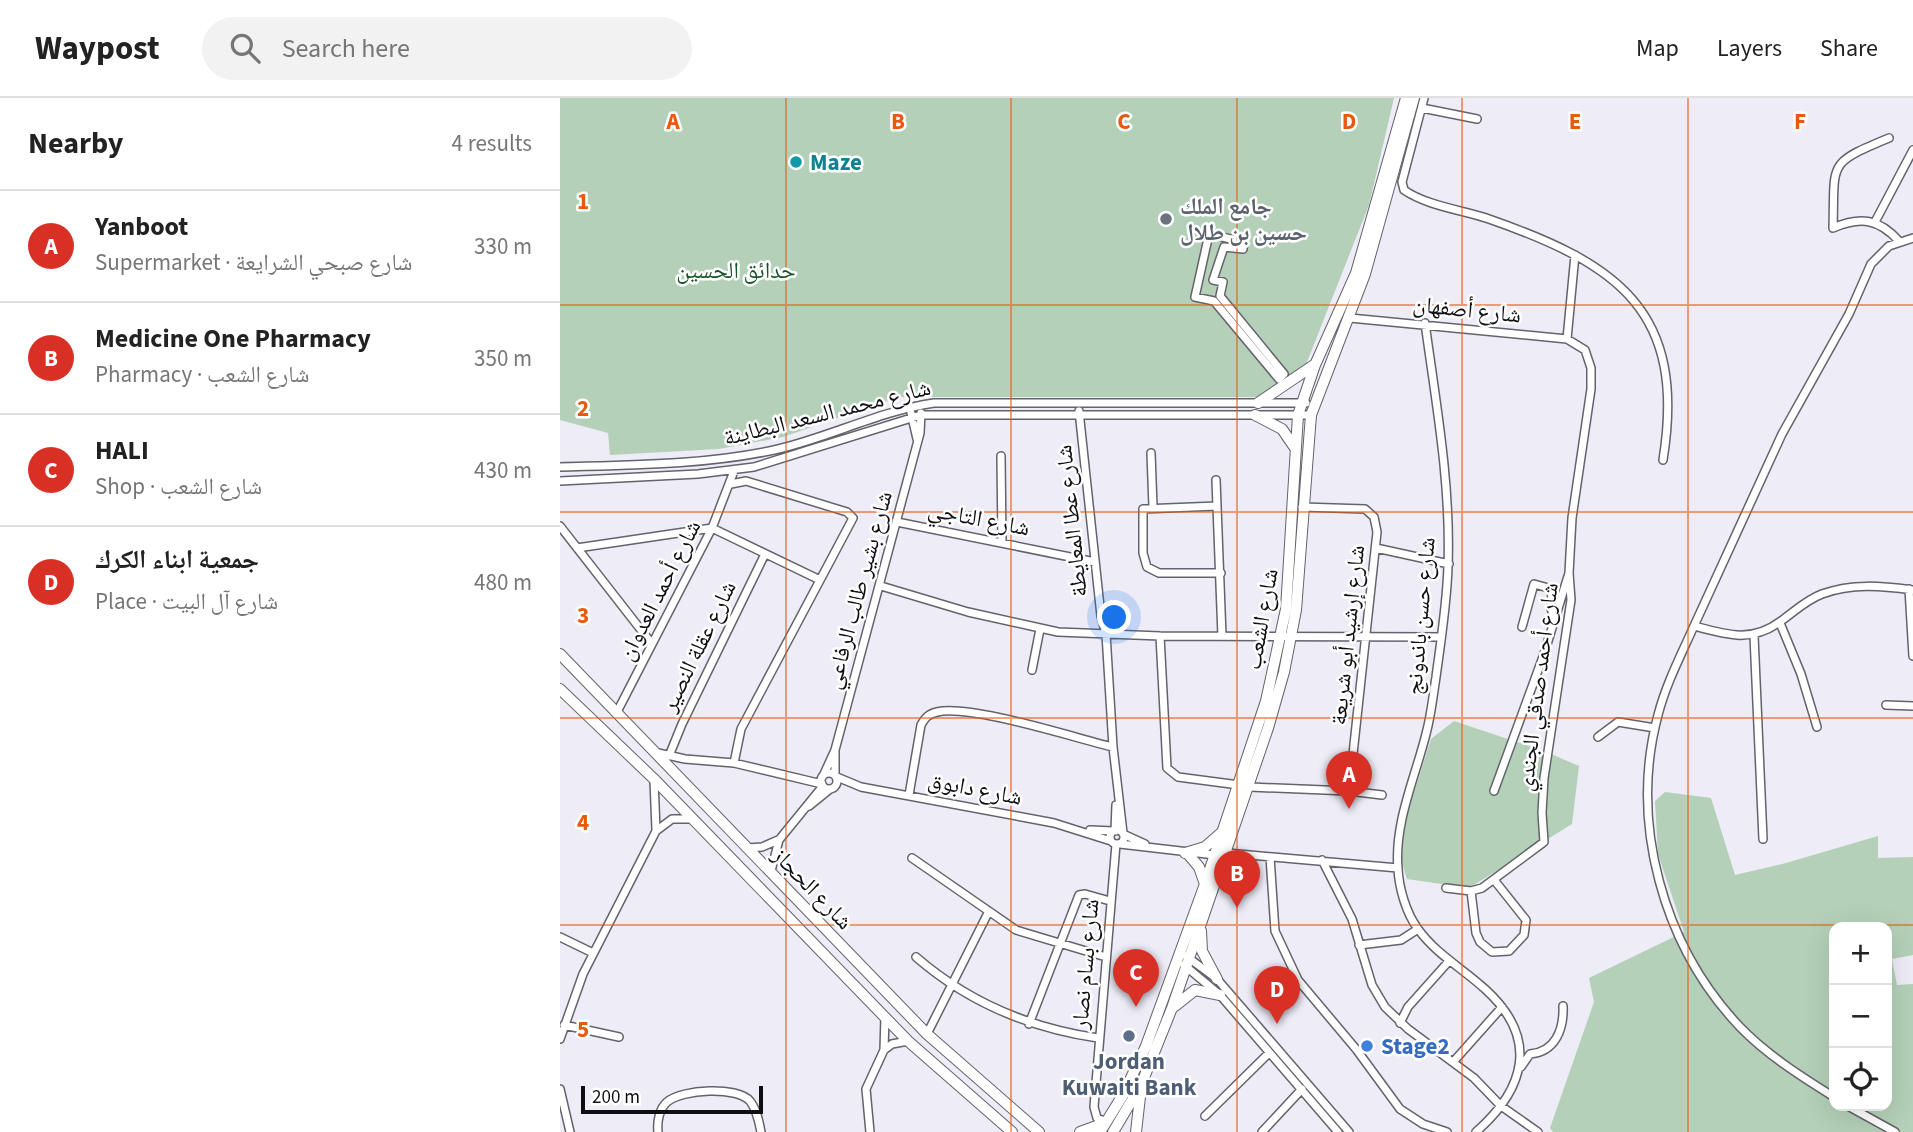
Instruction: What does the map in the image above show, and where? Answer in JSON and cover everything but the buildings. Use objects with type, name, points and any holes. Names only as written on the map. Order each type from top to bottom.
[{"type":"main road","name":"شارع الشعب","points":[[1100,1132],[1138,1065],[1202,919],[1250,787],[1282,680],[1298,415],[1315,365],[1356,273],[1406,98]]},
{"type":"main road","name":"شارع الشعب","points":[[1113,1132],[1141,1085],[1172,1009],[1205,884],[1286,636],[1297,596],[1302,507],[1312,409],[1350,317],[1414,98]]},
{"type":"main road","points":[[1258,403],[1315,365]]},
{"type":"main road","points":[[1255,415],[1282,429],[1295,448]]},
{"type":"main road","name":"شارع الحجاز","points":[[563,658],[658,753],[927,1034],[1039,1131]]},
{"type":"main road","name":"شارع الحجاز","points":[[560,689],[654,779],[908,1041],[1012,1132]]},
{"type":"main road","points":[[1205,884],[1201,871],[1187,854],[1209,845],[1224,830]]},
{"type":"main road","points":[[1202,919],[1202,951],[1217,979]]},
{"type":"main road","points":[[1172,1009],[1195,989],[1220,995]]},
{"type":"main road","points":[[1136,1132],[1141,1085]]},
{"type":"main road","points":[[1080,1132],[1106,1122]]},
{"type":"street","points":[[1424,98],[1402,182],[1404,190],[1510,227],[1575,255],[1598,267],[1620,284],[1642,312],[1663,363],[1669,393],[1663,460]]},
{"type":"street","points":[[1422,108],[1477,119]]},
{"type":"street","points":[[1889,138],[1846,157],[1840,163],[1835,177],[1833,228],[1853,221],[1875,222],[1886,226],[1899,241]]},
{"type":"street","points":[[1875,222],[1913,150]]},
{"type":"street","points":[[1209,234],[1244,242],[1243,249],[1224,247],[1213,279],[1223,282],[1220,296],[1284,374],[1279,379],[1214,301],[1195,297],[1209,234]]},
{"type":"street","points":[[1829,1094],[1776,1057],[1741,1028],[1713,994],[1684,947],[1659,881],[1648,819],[1647,778],[1655,727],[1663,699],[1782,434],[1849,314],[1871,264],[1884,249],[1899,241],[1913,238]]},
{"type":"street","points":[[1567,339],[1575,255]]},
{"type":"street","name":"شارع أصفهان","points":[[1350,317],[1567,339],[1578,343]]},
{"type":"street","name":"شارع حسن باندونج","points":[[1418,929],[1407,908],[1398,868],[1407,797],[1428,725],[1449,564],[1446,496],[1425,323]]},
{"type":"street","name":"شارع أحمد صدقي الجندي","points":[[1471,891],[1494,881],[1544,842],[1543,789],[1571,600],[1569,573],[1572,518],[1591,379],[1588,357],[1578,343]]},
{"type":"street","name":"شارع عطا المعايطة","points":[[1078,403],[1101,616],[1106,634],[1119,832]]},
{"type":"street","name":"شارع محمد السعد البطاينة","points":[[560,467],[654,464],[746,455],[803,442],[920,405],[1301,403],[1312,409]]},
{"type":"street","name":"شارع بشير طالب الرفاعي","points":[[826,783],[897,522],[917,440],[920,405]]},
{"type":"street","name":"شارع بشير طالب الرفاعي","points":[[910,407],[917,440]]},
{"type":"street","name":"شارع محمد السعد البطاينة","points":[[560,481],[734,471],[786,459],[921,415],[1298,415],[1312,409]]},
{"type":"street","points":[[1151,453],[1153,507]]},
{"type":"street","points":[[1002,456],[1002,542]]},
{"type":"street","name":"شارع أحمد العدوان","points":[[617,712],[712,528],[734,471]]},
{"type":"street","points":[[1216,480],[1222,636]]},
{"type":"street","points":[[731,484],[746,481],[850,514],[852,521],[741,729],[734,763]]},
{"type":"street","points":[[1217,506],[1153,507],[1143,509],[1140,513],[1143,553],[1147,567],[1159,573],[1221,573]]},
{"type":"street","name":"شارع إرشيد أبو شريعة","points":[[1302,507],[1365,509],[1375,520],[1376,548],[1349,791]]},
{"type":"street","name":"شارع التاجي","points":[[897,522],[1095,562]]},
{"type":"street","points":[[560,526],[652,643]]},
{"type":"street","points":[[577,548],[712,528],[820,580]]},
{"type":"street","points":[[1376,548],[1449,564]]},
{"type":"street","name":"شارع عقلة النصير","points":[[669,756],[765,554]]},
{"type":"street","points":[[1494,791],[1569,573]]},
{"type":"street","points":[[1522,627],[1534,584],[1552,589],[1551,609],[1555,620]]},
{"type":"street","points":[[881,586],[1040,629],[1160,636],[1440,637]]},
{"type":"street","points":[[1694,626],[1754,636],[1780,623],[1804,603],[1838,589],[1870,586],[1911,590],[1913,656]]},
{"type":"street","points":[[1780,623],[1801,674],[1817,727]]},
{"type":"street","points":[[1032,670],[1040,629]]},
{"type":"street","points":[[1160,636],[1167,768],[1178,776],[1239,785]]},
{"type":"street","points":[[1754,636],[1763,839]]},
{"type":"street","points":[[1886,705],[1913,706]]},
{"type":"street","points":[[909,795],[921,725],[927,715],[938,711],[967,712],[1113,747]]},
{"type":"street","points":[[1598,737],[1618,722],[1655,727]]},
{"type":"street","name":"شارع بشير طالب الرفاعي","points":[[771,871],[779,840],[826,783],[836,776],[835,750]]},
{"type":"street","points":[[658,753],[734,763],[826,783]]},
{"type":"street","name":"شارع دابوق","points":[[826,783],[836,776],[861,786]]},
{"type":"street","points":[[654,779],[656,831]]},
{"type":"street","name":"شارع دابوق","points":[[826,783],[861,786],[1082,830],[1119,832],[1152,848]]},
{"type":"street","points":[[1250,787],[1382,795]]},
{"type":"street","points":[[560,1039],[593,953],[656,831],[672,819],[693,819]]},
{"type":"street","name":"شارع دابوق","points":[[1082,830],[1116,843],[1187,854],[1215,855]]},
{"type":"street","points":[[1116,843],[1119,832]]},
{"type":"street","points":[[1116,843],[1124,840],[1119,832]]},
{"type":"street","points":[[748,848],[762,847],[779,840]]},
{"type":"street","name":"شارع بسام نصار","points":[[1106,1122],[1097,1118],[1094,1111],[1116,843]]},
{"type":"street","points":[[1227,853],[1398,868]]},
{"type":"street","points":[[1270,857],[1275,931],[1298,980],[1356,1049],[1400,1109],[1423,1124],[1447,1132]]},
{"type":"street","points":[[912,858],[988,913],[1027,935],[1105,957]]},
{"type":"street","points":[[1322,860],[1341,894],[1377,996],[1400,1023],[1454,1061],[1502,1105],[1538,1132]]},
{"type":"street","points":[[1446,888],[1471,891],[1478,939],[1492,952],[1509,951],[1524,934],[1526,920],[1494,881]]},
{"type":"street","points":[[1029,1024],[1079,895],[1085,894],[1110,901]]},
{"type":"street","points":[[927,1034],[988,913]]},
{"type":"street","points":[[1359,945],[1401,940],[1418,929],[1449,961],[1483,987],[1502,1007],[1516,1034],[1521,1068]]},
{"type":"street","points":[[560,937],[593,953]]},
{"type":"street","points":[[916,957],[952,985],[1029,1024],[1098,1038]]},
{"type":"street","points":[[1184,960],[1217,979],[1349,1132]]},
{"type":"street","points":[[1184,960],[1220,995],[1338,1132]]},
{"type":"street","points":[[1400,1023],[1408,1007],[1449,961]]},
{"type":"street","points":[[1476,1132],[1502,1105],[1530,1054],[1543,1053],[1550,1048],[1563,1022],[1563,1006]]},
{"type":"street","points":[[1454,1061],[1502,1007]]},
{"type":"street","points":[[884,1051],[885,1017]]},
{"type":"street","points":[[564,1025],[619,1037]]},
{"type":"street","points":[[870,1132],[866,1089],[884,1051],[892,1044],[908,1041]]},
{"type":"street","points":[[1205,1116],[1269,1053]]},
{"type":"street","points":[[1262,1132],[1308,1083]]},
{"type":"street","points":[[560,1089],[570,1132]]},
{"type":"street","points":[[658,1132],[660,1113],[672,1099],[722,1090],[740,1094],[750,1101],[761,1132]]},
{"type":"street","points":[[1857,1111],[1895,1132]]},
{"type":"green space","name":"حدائق الحسين","points":[[560,98],[1394,98],[1369,205],[1305,367],[1260,397],[898,397],[783,437],[719,449],[610,455],[608,433],[560,420]]},
{"type":"green space","points":[[1454,721],[1544,751],[1579,766],[1572,824],[1469,888],[1407,879],[1401,859],[1406,817],[1431,739]]},
{"type":"green space","points":[[1665,792],[1711,798],[1735,875],[1878,836],[1878,858],[1913,857],[1913,955],[1892,959],[1897,985],[1913,984],[1913,1132],[1553,1132],[1550,1128],[1594,1002],[1589,978],[1684,932],[1658,854],[1655,801]]},
{"type":"place","name":"Maze","points":[[796,162]]},
{"type":"place","name":"جامع الملك حسين بن طلال","points":[[1166,219]]},
{"type":"place","name":"Yanboot","points":[[1349,809]]},
{"type":"place","name":"Medicine One Pharmacy","points":[[1237,908]]},
{"type":"place","name":"HALI","points":[[1136,1007]]},
{"type":"place","name":"جمعية ابناء الكرك","points":[[1277,1024]]},
{"type":"place","name":"Jordan Kuwaiti Bank","points":[[1129,1036]]},
{"type":"place","name":"Stage2","points":[[1367,1046]]}]
